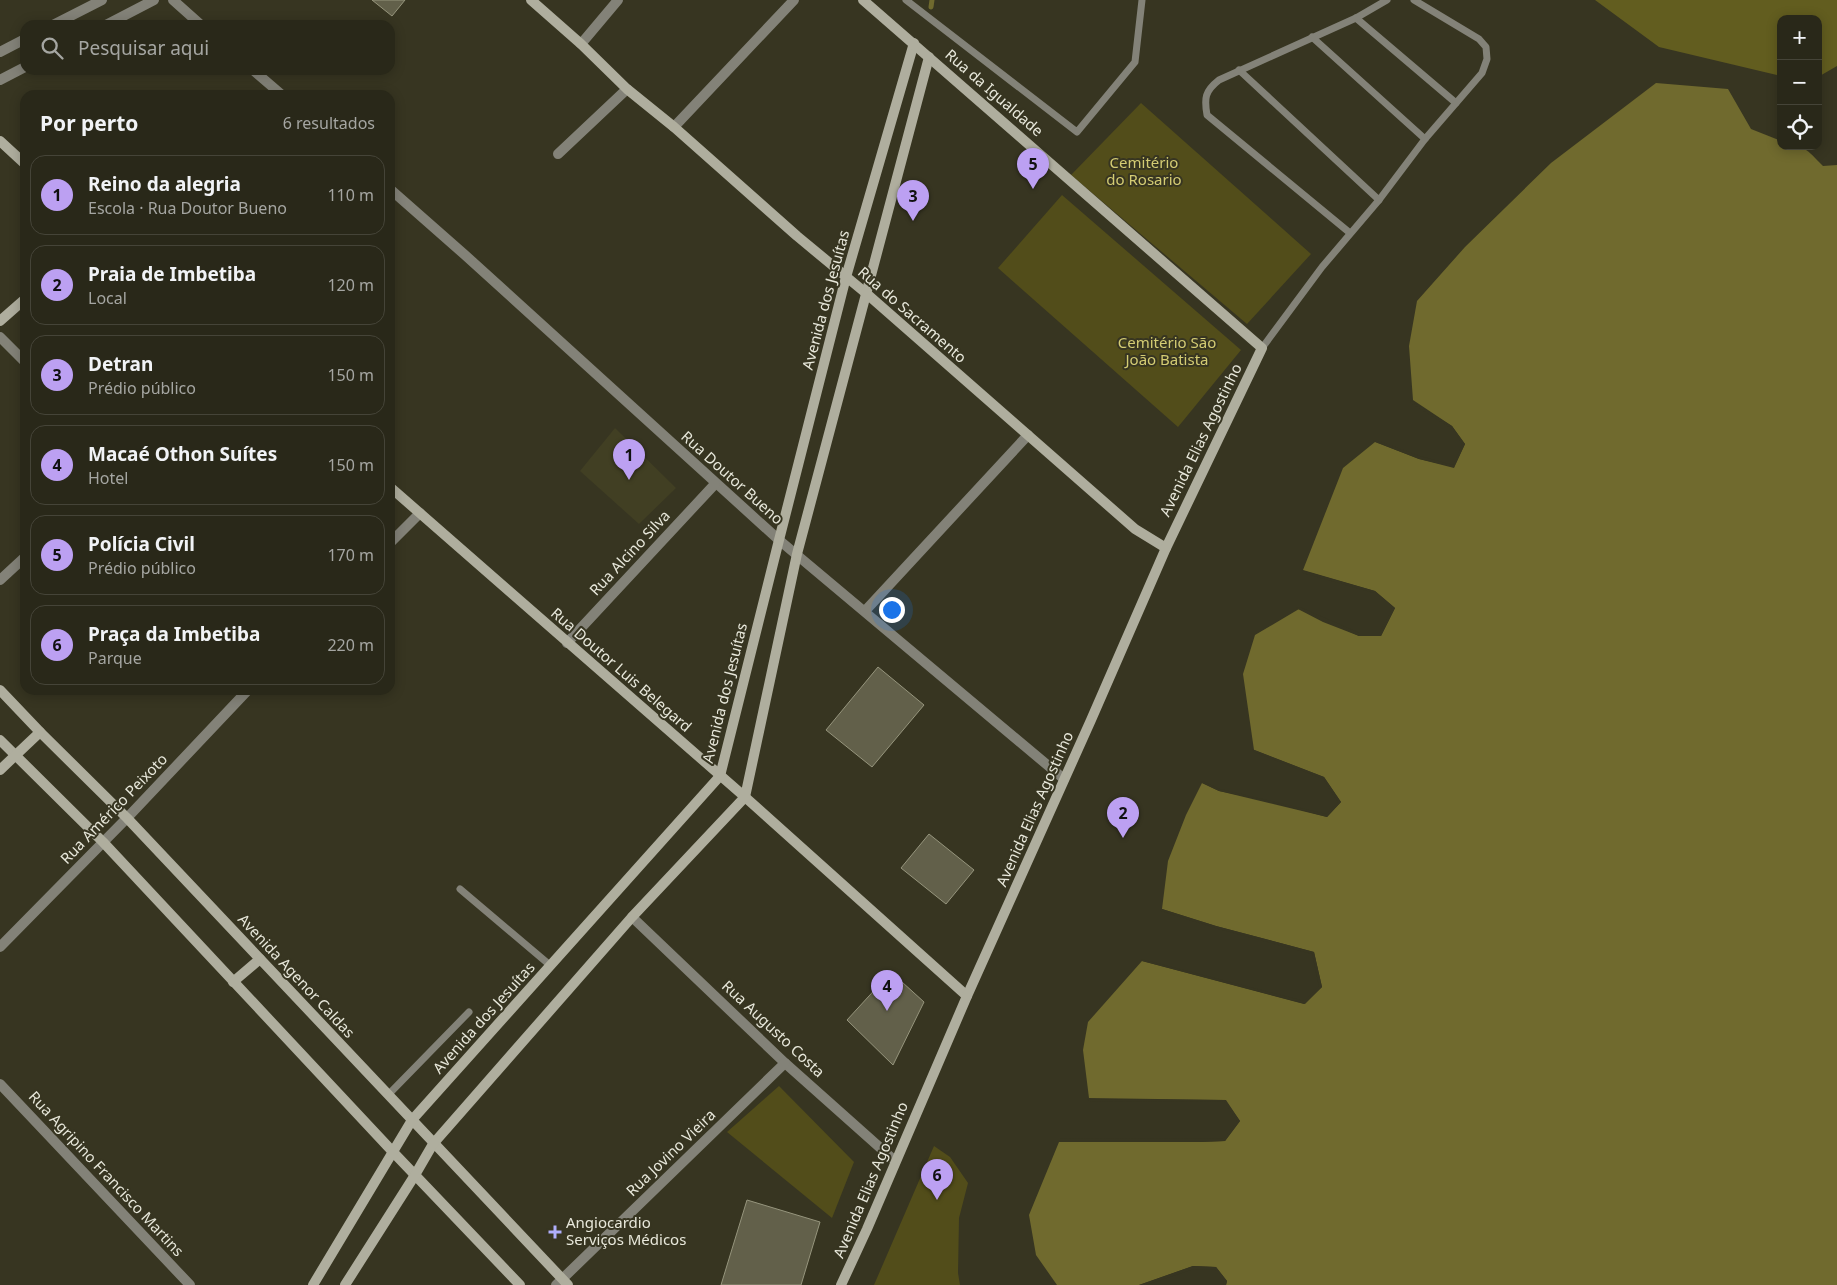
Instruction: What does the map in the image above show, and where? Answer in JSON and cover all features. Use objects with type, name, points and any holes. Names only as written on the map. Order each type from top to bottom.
[{"type":"street","points":[[63,20],[102,0]]},
{"type":"street","points":[[116,20],[154,0]]},
{"type":"street","points":[[173,0],[195,20]]},
{"type":"street","name":"Rua do Sacramento","points":[[531,0],[581,44],[627,89],[867,294],[1135,529],[1166,548]]},
{"type":"street","points":[[581,44],[618,0]]},
{"type":"street","points":[[674,128],[794,0]]},
{"type":"street","name":"Rua da Igualdade","points":[[863,0],[1262,348]]},
{"type":"street","points":[[0,52],[20,42]]},
{"type":"street","name":"Avenida dos Jesuítas","points":[[313,1285],[412,1120],[720,776],[846,277],[914,43]]},
{"type":"street","points":[[345,1285],[433,1144],[632,917],[745,797],[797,554],[929,57]]},
{"type":"street","points":[[0,80],[20,70]]},
{"type":"street","points":[[259,75],[276,90]]},
{"type":"street","points":[[558,154],[627,89]]},
{"type":"street","points":[[0,141],[20,159]]},
{"type":"street","name":"Rua Doutor Bueno","points":[[395,194],[465,255],[779,540],[1064,779]]},
{"type":"street","points":[[0,320],[20,303]]},
{"type":"street","points":[[0,337],[20,357]]},
{"type":"street","name":"Avenida Elias Agostinho","points":[[841,1285],[967,996],[1092,720],[1166,548],[1262,348]]},
{"type":"street","points":[[865,612],[1028,435]]},
{"type":"street","name":"Rua Alcino Silva","points":[[567,642],[716,484]]},
{"type":"street","name":"Rua Doutor Luis Belegard","points":[[395,491],[745,797],[967,996]]},
{"type":"street","points":[[395,538],[420,513]]},
{"type":"street","points":[[0,580],[20,562]]},
{"type":"street","name":"Avenida Agenor Caldas","points":[[0,690],[127,818],[412,1120],[562,1283]]},
{"type":"street","name":"Rua Américo Peixoto","points":[[0,947],[127,818],[243,695]]},
{"type":"street","points":[[0,770],[40,732]]},
{"type":"street","points":[[0,740],[103,842],[520,1285]]},
{"type":"street","name":"Rua Augusto Costa","points":[[632,917],[785,1063],[895,1161]]},
{"type":"street","points":[[233,982],[260,959]]},
{"type":"street","name":"Rua Jovino Vieira","points":[[562,1283],[785,1063]]},
{"type":"street","name":"Rua Agripino Francisco Martins","points":[[0,1084],[190,1285]]},
{"type":"lane","points":[[906,0],[1077,132],[1134,62],[1142,0]]},
{"type":"lane","points":[[1350,233],[1207,115],[1205,102],[1209,88],[1219,80],[1356,18],[1386,0]]},
{"type":"lane","points":[[1262,348],[1425,139],[1482,73],[1487,59],[1486,46],[1479,39],[1414,0]]},
{"type":"lane","points":[[1356,18],[1456,103]]},
{"type":"lane","points":[[1312,37],[1425,139]]},
{"type":"lane","points":[[1240,70],[1379,200]]},
{"type":"lane","points":[[460,889],[550,966]]},
{"type":"lane","points":[[388,1095],[469,1012]]},
{"type":"shaded area","points":[[1595,0],[1837,0],[1837,66],[1822,75],[1822,15],[1777,15],[1777,75],[1659,47]]},
{"type":"shaded area","points":[[1656,83],[1728,89],[1751,129],[1777,139],[1777,150],[1806,150],[1823,166],[1837,165],[1837,1285],[1226,1285],[1227,1281],[1216,1267],[1193,1266],[1139,1285],[1057,1285],[1036,1255],[1029,1215],[1059,1142],[1225,1141],[1240,1121],[1225,1100],[1089,1098],[1083,1050],[1088,1022],[1142,961],[1304,1004],[1322,987],[1314,952],[1216,926],[1162,909],[1168,861],[1186,815],[1202,783],[1219,791],[1327,817],[1341,802],[1324,777],[1254,750],[1243,674],[1255,635],[1299,609],[1359,636],[1381,636],[1395,608],[1375,591],[1303,570],[1343,468],[1375,442],[1419,459],[1454,467],[1465,444],[1452,426],[1413,400],[1409,346],[1417,301],[1465,247],[1551,163]]},
{"type":"shaded area","points":[[615,428],[676,488],[639,524],[580,471]]},
{"type":"green space","name":"Cemitério do Rosario","points":[[1141,103],[1311,254],[1247,324],[1071,175]]},
{"type":"green space","name":"Cemitério São João Batista","points":[[1062,195],[1241,350],[1178,427],[998,268]]},
{"type":"green space","points":[[779,1086],[854,1162],[832,1218],[727,1132]]},
{"type":"green space","points":[[934,1146],[950,1157],[968,1183],[959,1218],[958,1273],[960,1285],[874,1285]]},
{"type":"pier","points":[[1410,400],[1452,426],[1465,444],[1454,468],[1419,459],[1373,441],[1376,440],[1420,456],[1453,465],[1462,444],[1451,428],[1411,403]]},
{"type":"pier","points":[[1301,570],[1375,591],[1395,608],[1381,636],[1359,636],[1323,622],[1296,608],[1300,607],[1360,633],[1379,633],[1392,609],[1374,593],[1303,573]]},
{"type":"pier","points":[[1252,749],[1324,777],[1341,802],[1327,817],[1263,800],[1219,791],[1200,782],[1202,781],[1220,789],[1326,814],[1338,802],[1323,779],[1254,752]]},
{"type":"pier","points":[[1160,909],[1216,926],[1314,952],[1322,987],[1305,1004],[1142,961],[1141,959],[1304,1001],[1319,986],[1312,954],[1215,928],[1161,911]]},
{"type":"pier","points":[[1087,1099],[1226,1100],[1240,1121],[1225,1141],[1059,1142],[1059,1139],[1224,1138],[1237,1121],[1224,1102],[1089,1101]]},
{"type":"pier","points":[[1193,1266],[1216,1267],[1227,1281],[1226,1285],[1223,1285],[1224,1282],[1215,1270],[1194,1269],[1146,1285],[1139,1285]]},
{"type":"building","points":[[372,0],[405,0],[392,16]]},
{"type":"building","points":[[878,667],[924,705],[872,767],[826,730]]},
{"type":"building","points":[[929,834],[974,870],[946,904],[901,868]]},
{"type":"building","points":[[891,972],[924,1002],[893,1065],[847,1020]]},
{"type":"building","points":[[747,1200],[820,1222],[801,1285],[721,1285]]},
{"type":"waterway","points":[[931,7],[932,0]]},
{"type":"place","name":"Polícia Civil","points":[[1033,189]]},
{"type":"place","name":"Detran","points":[[913,221]]},
{"type":"place","name":"Reino da alegria","points":[[629,480]]},
{"type":"place","name":"Praia de Imbetiba","points":[[1123,838]]},
{"type":"place","name":"Macaé Othon Suítes","points":[[887,1011]]},
{"type":"place","name":"Praça da Imbetiba","points":[[937,1200]]},
{"type":"place","name":"Angiocardio Serviços Médicos","points":[[555,1232]]}]
